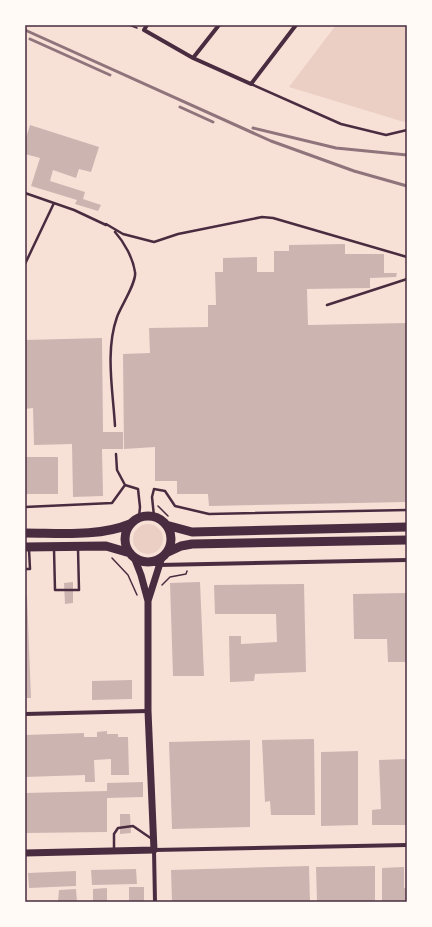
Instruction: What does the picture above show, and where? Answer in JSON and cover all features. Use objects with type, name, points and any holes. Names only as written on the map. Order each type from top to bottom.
[{"type":"highway","points":[[25,533],[89,532],[112,530],[130,524],[139,517],[154,516],[166,525],[192,532],[407,527]]},
{"type":"highway","points":[[130,524],[125,538],[132,555]]},
{"type":"highway","points":[[162,558],[171,539],[166,525]]},
{"type":"highway","points":[[27,547],[106,546],[148,562],[162,558],[181,546],[192,544],[407,540]]},
{"type":"street","points":[[148,25],[144,30],[193,58],[251,84],[296,25]]},
{"type":"street","points":[[193,58],[219,25]]},
{"type":"street","points":[[132,555],[141,575],[148,601],[148,711],[154,841],[155,902]]},
{"type":"street","points":[[148,601],[162,558],[407,560]]},
{"type":"street","points":[[25,714],[148,711]]},
{"type":"street","points":[[25,853],[407,845]]},
{"type":"lane","points":[[251,84],[341,124],[386,135],[407,130]]},
{"type":"lane","points":[[25,193],[106,224],[123,234],[154,242],[161,241],[178,234],[268,217],[407,257]]},
{"type":"lane","points":[[25,264],[54,203]]},
{"type":"lane","points":[[106,224],[115,232],[124,244],[135,272],[134,280],[117,316],[111,338],[110,352],[115,426]]},
{"type":"lane","points":[[326,306],[407,279]]},
{"type":"lane","points":[[116,454],[117,470],[125,485],[138,489],[140,507],[139,517]]},
{"type":"lane","points":[[25,507],[112,503],[125,485]]},
{"type":"lane","points":[[154,516],[152,497],[154,489],[165,491],[175,506],[209,514],[407,510]]},
{"type":"lane","points":[[54,546],[55,590],[79,590],[78,546]]},
{"type":"lane","points":[[25,569],[30,569],[27,547]]},
{"type":"lane","points":[[114,851],[114,834],[118,828],[133,826],[154,841]]},
{"type":"path","points":[[130,25],[144,30]]},
{"type":"shaded area","points":[[336,25],[404,25],[407,27],[407,121],[404,122],[289,87]]},
{"type":"shaded area","points":[[148,524],[159,528],[163,539],[159,550],[148,554],[137,550],[133,539],[137,528]]},
{"type":"building","points":[[30,125],[99,147],[91,172],[79,169],[76,178],[53,170],[50,181],[85,192],[83,199],[101,205],[98,211],[75,204],[77,200],[31,186],[40,158],[25,154],[25,141]]},
{"type":"building","points":[[345,244],[345,254],[384,254],[384,273],[397,273],[396,277],[370,278],[370,288],[307,289],[308,325],[407,323],[407,502],[209,506],[208,494],[177,494],[177,481],[155,481],[155,447],[124,449],[123,354],[150,353],[149,328],[208,327],[208,305],[216,305],[215,272],[223,272],[223,258],[257,257],[257,272],[274,272],[274,251],[289,251],[289,245]]},
{"type":"building","points":[[102,338],[103,432],[123,432],[123,449],[102,449],[103,496],[73,497],[72,444],[34,445],[33,408],[25,409],[25,340]]},
{"type":"building","points":[[25,457],[58,457],[58,494],[25,494]]},
{"type":"building","points":[[73,582],[73,603],[65,604],[64,583]]},
{"type":"building","points":[[200,582],[204,676],[173,676],[170,583]]},
{"type":"building","points":[[304,584],[306,672],[255,674],[254,681],[230,682],[229,636],[241,636],[241,644],[277,642],[276,614],[215,614],[214,585]]},
{"type":"building","points":[[407,593],[407,662],[388,662],[387,639],[354,639],[353,594]]},
{"type":"building","points":[[25,596],[27,596],[31,698],[25,698]]},
{"type":"building","points":[[132,680],[132,699],[92,700],[92,681]]},
{"type":"building","points":[[107,731],[107,734],[118,734],[118,737],[128,737],[129,775],[111,775],[111,759],[94,760],[95,782],[85,782],[85,775],[25,777],[25,735],[84,733],[84,737],[97,737],[97,732]]},
{"type":"building","points":[[314,739],[315,815],[271,815],[270,801],[265,802],[262,740]]},
{"type":"building","points":[[250,740],[250,827],[172,829],[169,742]]},
{"type":"building","points":[[358,751],[358,825],[321,826],[321,752]]},
{"type":"building","points":[[407,759],[407,825],[372,825],[372,810],[381,809],[379,760]]},
{"type":"building","points":[[143,782],[143,797],[107,798],[107,832],[25,833],[25,793],[107,791],[107,783]]},
{"type":"building","points":[[120,814],[130,814],[131,833],[120,834]]},
{"type":"building","points":[[309,866],[310,902],[172,902],[171,870]]},
{"type":"building","points":[[375,866],[375,902],[317,902],[316,867]]},
{"type":"building","points":[[404,867],[404,888],[407,888],[407,902],[382,902],[382,868]]},
{"type":"building","points":[[136,869],[137,884],[92,885],[91,870]]},
{"type":"building","points":[[76,871],[76,886],[29,888],[28,873]]},
{"type":"building","points":[[129,887],[144,887],[144,902],[129,902]]},
{"type":"building","points":[[107,888],[107,902],[93,902],[93,889]]},
{"type":"building","points":[[76,889],[77,902],[58,902],[59,890]]},
{"type":"railway","points":[[25,30],[271,141],[354,171],[407,186]]},
{"type":"railway","points":[[30,39],[110,75]]},
{"type":"railway","points":[[180,107],[213,122]]},
{"type":"railway","points":[[253,128],[336,148],[407,155]]}]
